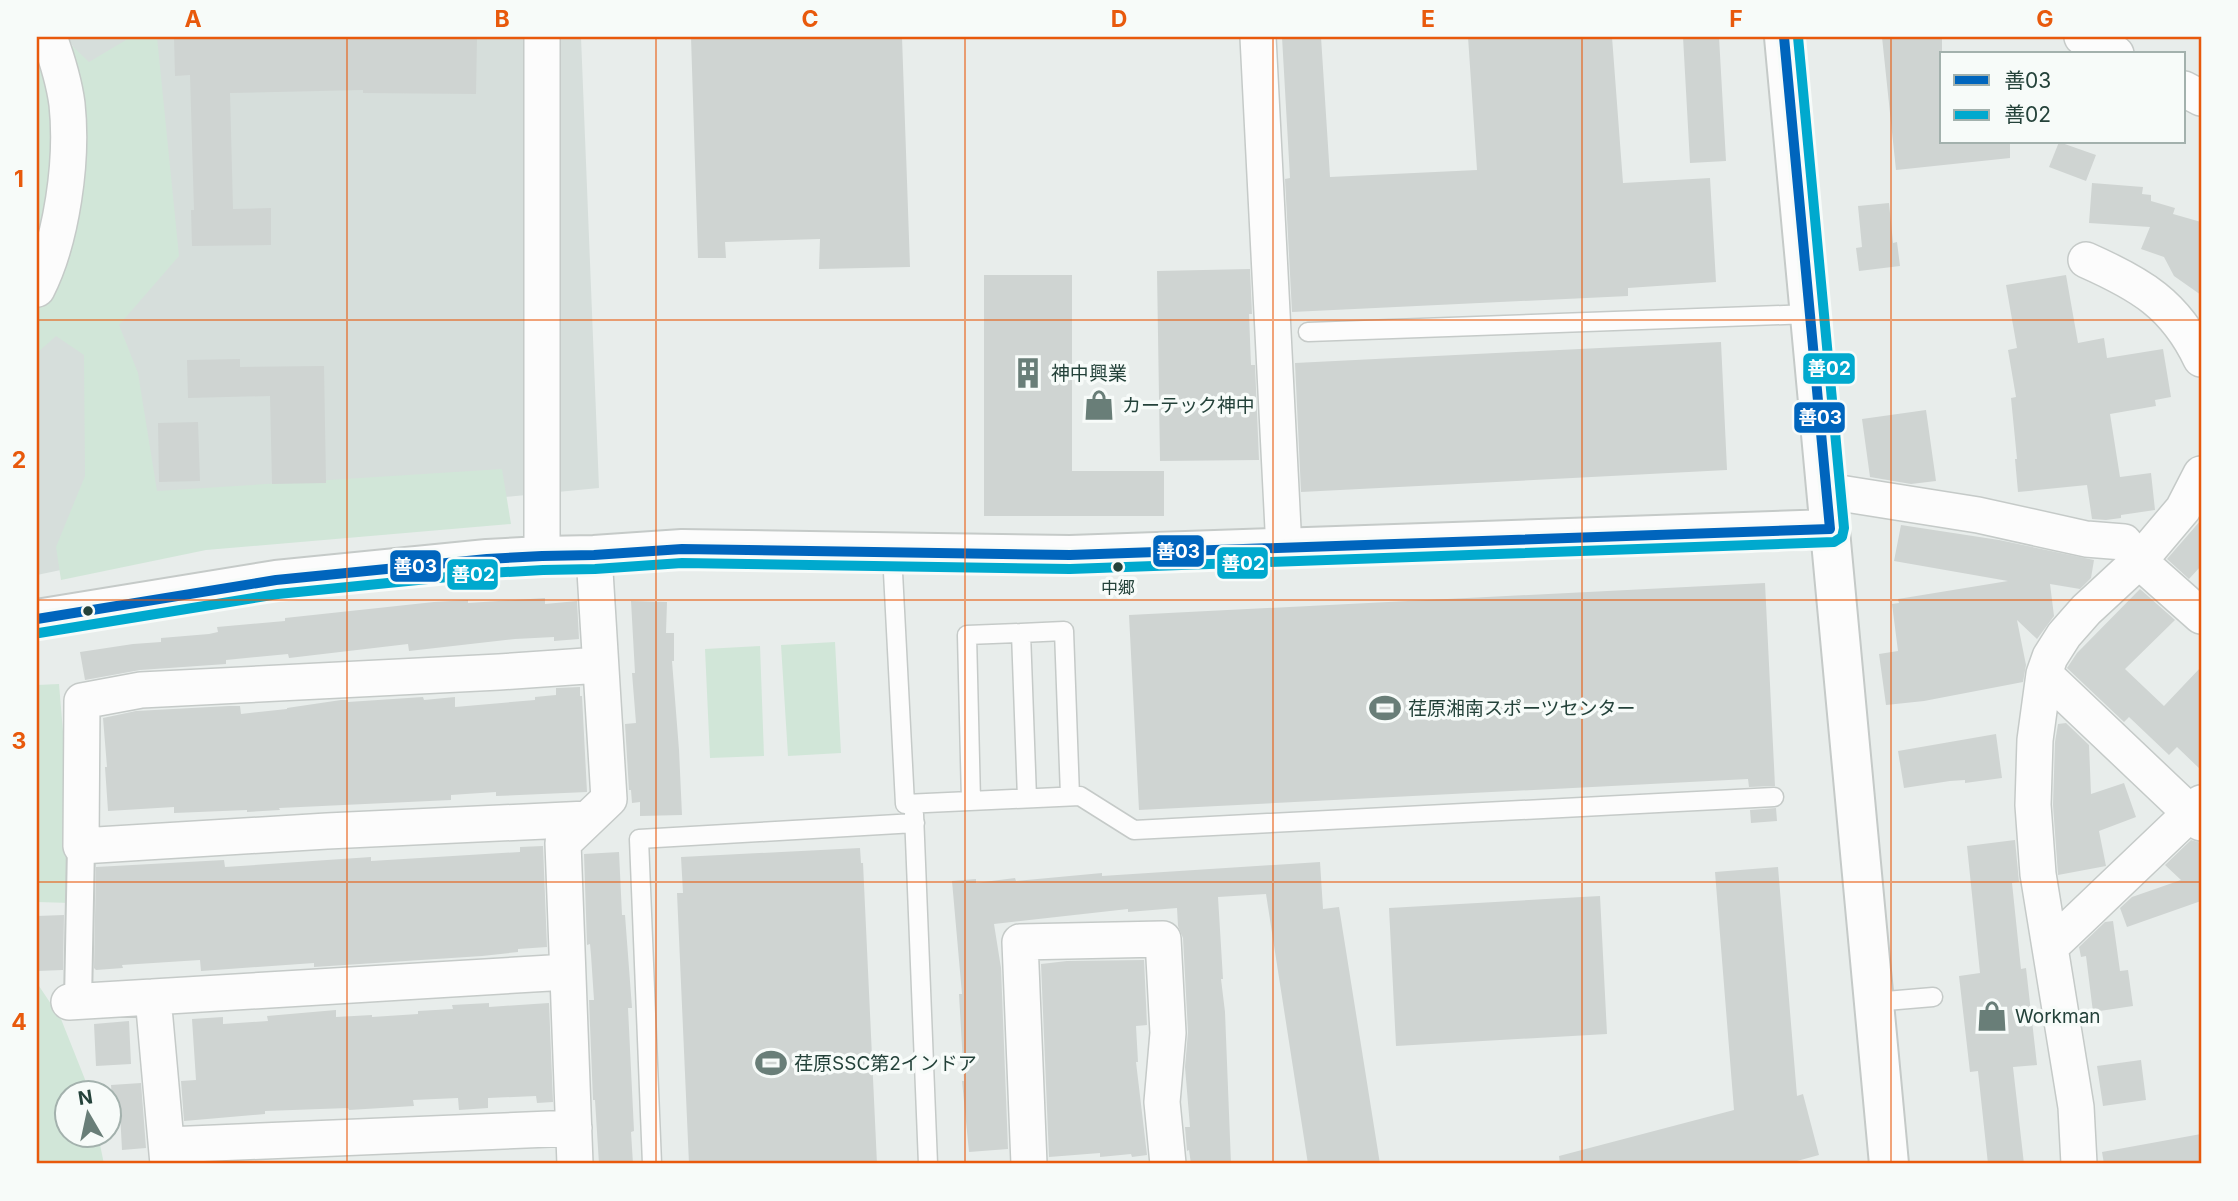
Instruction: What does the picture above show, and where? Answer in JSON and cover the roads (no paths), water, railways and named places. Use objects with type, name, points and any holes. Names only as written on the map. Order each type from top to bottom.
[{"type":"street","points":[[37,289],[47,268],[57,233],[67,166],[67,107],[63,83],[49,37]]},
{"type":"street","points":[[542,37],[542,556]]},
{"type":"street","points":[[1258,37],[1284,549]]},
{"type":"street","points":[[1784,37],[1889,1164]]},
{"type":"street","points":[[2086,260],[2122,276],[2163,303],[2192,339],[2201,359]]},
{"type":"street","points":[[2079,1164],[2076,1107],[2038,874],[2033,805],[2035,740],[2045,674],[2050,657],[2064,635],[2086,610],[2139,561],[2183,509],[2201,474]]},
{"type":"street","points":[[1827,491],[1978,515],[2086,539],[2124,542],[2139,561],[2201,616]]},
{"type":"street","points":[[37,619],[276,580],[542,556],[682,549],[1070,555],[1830,529]]},
{"type":"street","points":[[575,1164],[563,843],[609,799],[594,555]]},
{"type":"street","points":[[568,972],[74,1001],[82,701],[141,690],[600,665]]},
{"type":"street","points":[[2045,674],[2198,813],[2050,947]]},
{"type":"street","points":[[80,846],[588,819]]},
{"type":"street","points":[[1029,1164],[1020,942],[1163,939],[1168,1033],[1162,1102],[1168,1164]]},
{"type":"street","points":[[153,997],[168,1155],[574,1128]]},
{"type":"lane","points":[[1308,332],[1810,314]]},
{"type":"lane","points":[[892,553],[905,804],[1080,796],[1134,830],[1774,797]]},
{"type":"lane","points":[[971,801],[967,635],[1064,631],[1070,796]]},
{"type":"lane","points":[[1021,633],[1027,798]]},
{"type":"lane","points":[[914,804],[929,1164]]},
{"type":"lane","points":[[652,1164],[639,839],[915,823]]},
{"type":"lane","points":[[1874,1002],[1933,997]]},
{"type":"place","name":"神中興業","points":[[1028,373]]},
{"type":"place","name":"カーテック神中","points":[[1099,405]]},
{"type":"place","name":"中郷","points":[[1118,567]]},
{"type":"place","name":"荏原湘南スポーツセンター","points":[[1385,708]]},
{"type":"place","name":"Workman","points":[[1992,1016]]},
{"type":"place","name":"荏原SSC第2インドア","points":[[771,1063]]}]
